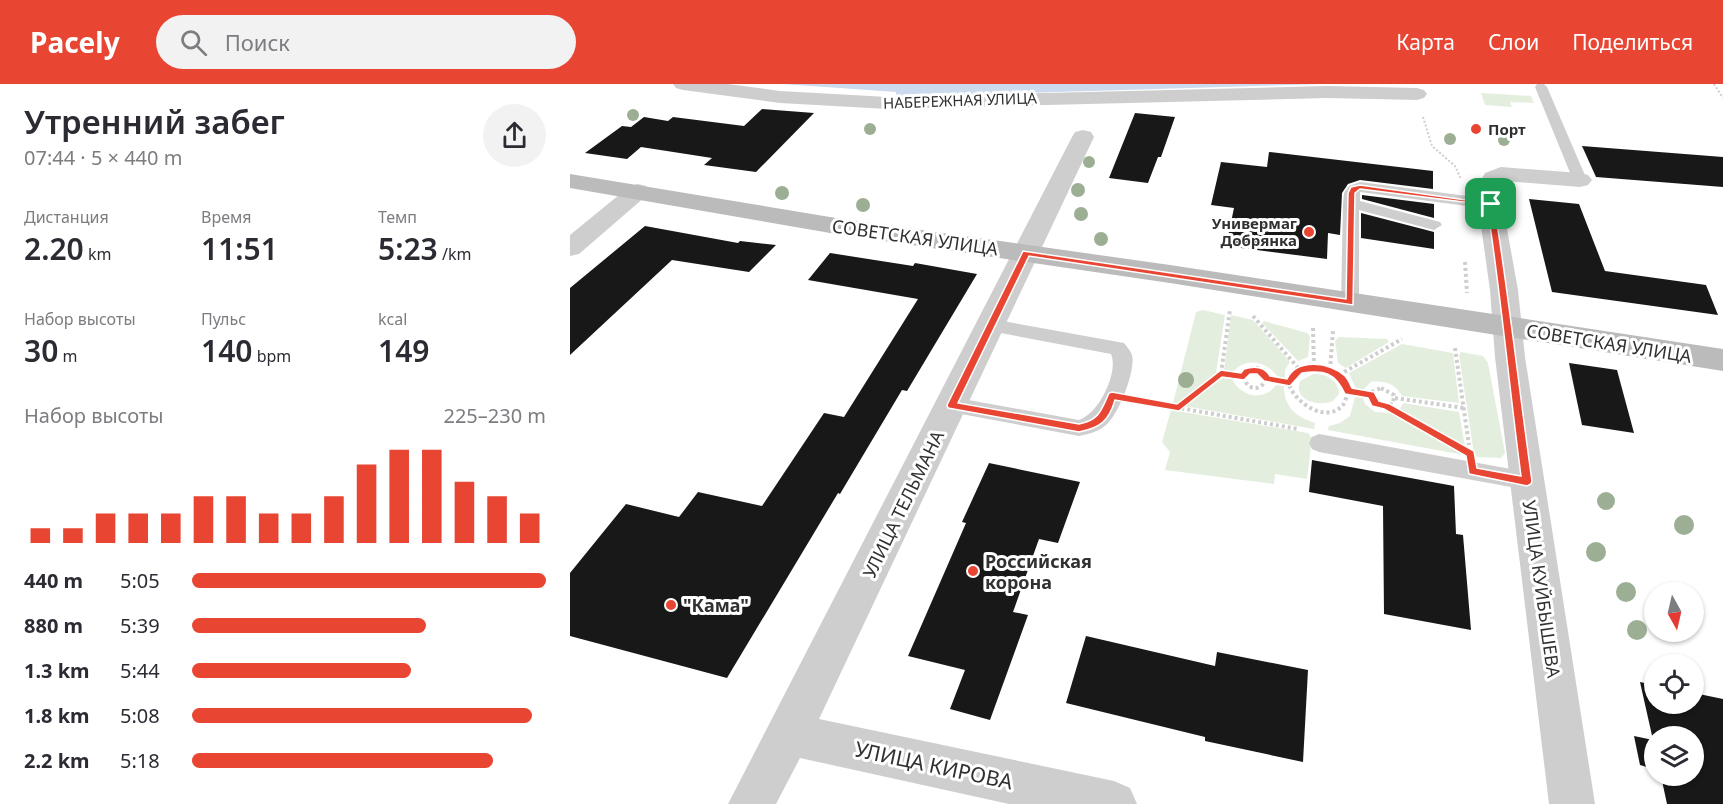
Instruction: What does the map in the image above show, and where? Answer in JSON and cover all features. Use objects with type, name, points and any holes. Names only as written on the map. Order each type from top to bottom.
[{"type":"street","name":"НАБЕРЕЖНАЯ УЛИЦА","points":[[683,84],[780,97],[888,103],[1315,92],[1417,94]]},
{"type":"street","name":"УЛИЦА ТЕЛЬМАНА","points":[[751,804],[789,734],[1083,136]]},
{"type":"street","name":"УЛИЦА КУЙБЫШЕВА","points":[[1572,804],[1527,481],[1489,183],[1502,174],[1520,173],[1580,180]]},
{"type":"street","name":"СОВЕТСКАЯ УЛИЦА","points":[[570,181],[836,226],[1723,360]]},
{"type":"street","points":[[570,248],[638,191]]},
{"type":"street","name":"УЛИЦА КИРОВА","points":[[789,734],[1114,804]]},
{"type":"lane","points":[[1541,87],[1580,180]]},
{"type":"lane","points":[[1350,303],[1352,193],[1354,189],[1360,187],[1491,204]]},
{"type":"lane","points":[[1352,204],[1380,209],[1434,225]]},
{"type":"lane","points":[[952,405],[1079,428],[1092,426],[1107,413],[1123,362],[1122,354],[1117,348],[991,325]]},
{"type":"lane","points":[[1314,437],[1471,462],[1527,481]]},
{"type":"path","points":[[1714,84],[1723,98]]},
{"type":"path","points":[[1179,408],[1221,373],[1230,310]]},
{"type":"path","points":[[1250,313],[1300,370]]},
{"type":"path","points":[[1313,328],[1314,367]]},
{"type":"path","points":[[1330,370],[1333,331]]},
{"type":"path","points":[[1339,375],[1403,339]]},
{"type":"path","points":[[1455,348],[1471,462]]},
{"type":"path","points":[[1349,391],[1341,406],[1320,411],[1299,403],[1291,392],[1290,383],[1294,374],[1300,370],[1314,367],[1330,370],[1339,375],[1349,391],[1371,395],[1376,403],[1387,406],[1471,462]]},
{"type":"path","points":[[1267,379],[1258,387],[1247,384],[1244,377],[1247,371],[1258,370],[1267,379],[1290,383]]},
{"type":"path","points":[[1221,373],[1244,377]]},
{"type":"path","points":[[1371,395],[1374,390],[1380,388],[1391,392],[1395,398],[1464,408]]},
{"type":"path","points":[[1112,396],[1314,437]]},
{"type":"path","points":[[1387,406],[1393,404],[1395,398]]},
{"type":"green space","points":[[1481,93],[1531,96],[1534,103],[1510,102],[1512,107],[1485,105]]},
{"type":"green space","points":[[1203,310],[1225,315],[1216,373],[1178,403],[1173,403],[1196,312]]},
{"type":"green space","points":[[1231,315],[1253,320],[1290,362],[1285,370],[1285,378],[1277,376],[1267,367],[1256,363],[1244,364],[1233,372],[1224,370]]},
{"type":"green space","points":[[1264,321],[1307,333],[1310,336],[1308,357],[1298,361],[1262,323]]},
{"type":"green space","points":[[1339,337],[1387,339],[1389,342],[1346,368],[1338,363],[1335,341]]},
{"type":"green space","points":[[1402,344],[1453,353],[1459,403],[1402,396],[1393,386],[1380,382],[1371,382],[1363,390],[1356,389],[1349,373]]},
{"type":"green space","points":[[1461,352],[1483,356],[1488,363],[1505,453],[1501,458],[1477,457],[1474,454],[1459,355]]},
{"type":"green space","points":[[1313,374],[1327,376],[1334,381],[1339,394],[1333,401],[1315,403],[1304,398],[1300,393],[1300,381]]},
{"type":"green space","points":[[1223,378],[1232,379],[1241,390],[1253,395],[1265,394],[1276,385],[1284,386],[1286,400],[1292,410],[1302,418],[1315,423],[1314,429],[1184,406]]},
{"type":"green space","points":[[1355,397],[1363,398],[1365,404],[1375,412],[1394,413],[1465,453],[1464,455],[1328,430],[1329,426],[1340,423],[1350,416]]},
{"type":"green space","points":[[1403,403],[1459,412],[1465,447],[1399,411]]},
{"type":"green space","points":[[1171,410],[1308,433],[1312,438],[1307,479],[1275,474],[1274,484],[1165,470],[1170,452],[1162,442]]},
{"type":"water","points":[[783,84],[1322,84],[896,97],[896,92]]},
{"type":"building","points":[[762,109],[814,113],[756,172],[704,165],[712,158],[641,147],[627,159],[585,153],[622,126],[631,127],[644,117],[668,121],[673,117],[744,126]]},
{"type":"building","points":[[1135,113],[1175,117],[1161,157],[1158,157],[1148,183],[1109,178]]},
{"type":"building","points":[[1582,146],[1723,157],[1723,187],[1596,177]]},
{"type":"building","points":[[1269,152],[1433,171],[1433,189],[1360,180],[1348,184],[1342,193],[1340,235],[1328,233],[1327,259],[1226,246],[1234,208],[1211,205],[1221,162],[1267,167]]},
{"type":"building","points":[[1362,195],[1434,204],[1434,218],[1362,199]]},
{"type":"building","points":[[1529,199],[1579,204],[1605,271],[1706,285],[1718,315],[1552,292]]},
{"type":"building","points":[[1361,213],[1434,232],[1434,249],[1361,238]]},
{"type":"building","points":[[645,226],[738,243],[740,241],[776,245],[749,272],[672,260],[570,355],[570,288]]},
{"type":"building","name":"\"Кама\"","points":[[830,253],[913,266],[915,263],[977,274],[907,391],[902,390],[840,494],[838,493],[727,678],[570,636],[570,573],[626,504],[679,517],[698,492],[762,506],[824,413],[844,417],[918,299],[808,280]]},
{"type":"building","points":[[1569,363],[1617,370],[1634,433],[1582,425]]},
{"type":"building","points":[[1312,460],[1454,486],[1456,534],[1463,535],[1471,630],[1384,614],[1383,506],[1309,492]]},
{"type":"building","points":[[989,463],[1080,482],[1058,543],[1039,539],[1013,612],[1028,615],[990,720],[950,709],[965,670],[908,656],[966,523],[962,522]]},
{"type":"building","points":[[1086,636],[1215,666],[1217,652],[1308,670],[1303,762],[1205,741],[1205,737],[1066,703]]},
{"type":"building","points":[[1640,682],[1644,683],[1644,700]]},
{"type":"building","points":[[1704,695],[1723,699],[1723,804],[1667,804],[1663,786],[1704,786],[1704,726],[1650,726],[1647,714],[1704,714]]},
{"type":"building","points":[[1634,736],[1644,738],[1644,766],[1640,765]]},
{"type":"place","name":"Порт","points":[[1476,129]]},
{"type":"place","name":"Универмаг Добрянка","points":[[1309,232]]},
{"type":"place","name":"Российская корона","points":[[973,571]]},
{"type":"place","name":"\"Кама\"","points":[[671,605]]},
{"type":"route","points":[[1360,187],[1491,204],[1504,290],[1510,357],[1527,481],[1473,471],[1470,454],[1387,406],[1376,403],[1371,395],[1349,391],[1343,379],[1322,367],[1306,367],[1300,370],[1294,374],[1290,383],[1267,379],[1258,370],[1247,371],[1244,377],[1221,373],[1179,408],[1112,396],[1107,413],[1102,419],[1092,426],[1079,428],[952,405],[1026,253],[1350,303],[1352,193],[1354,189],[1360,187]]}]
